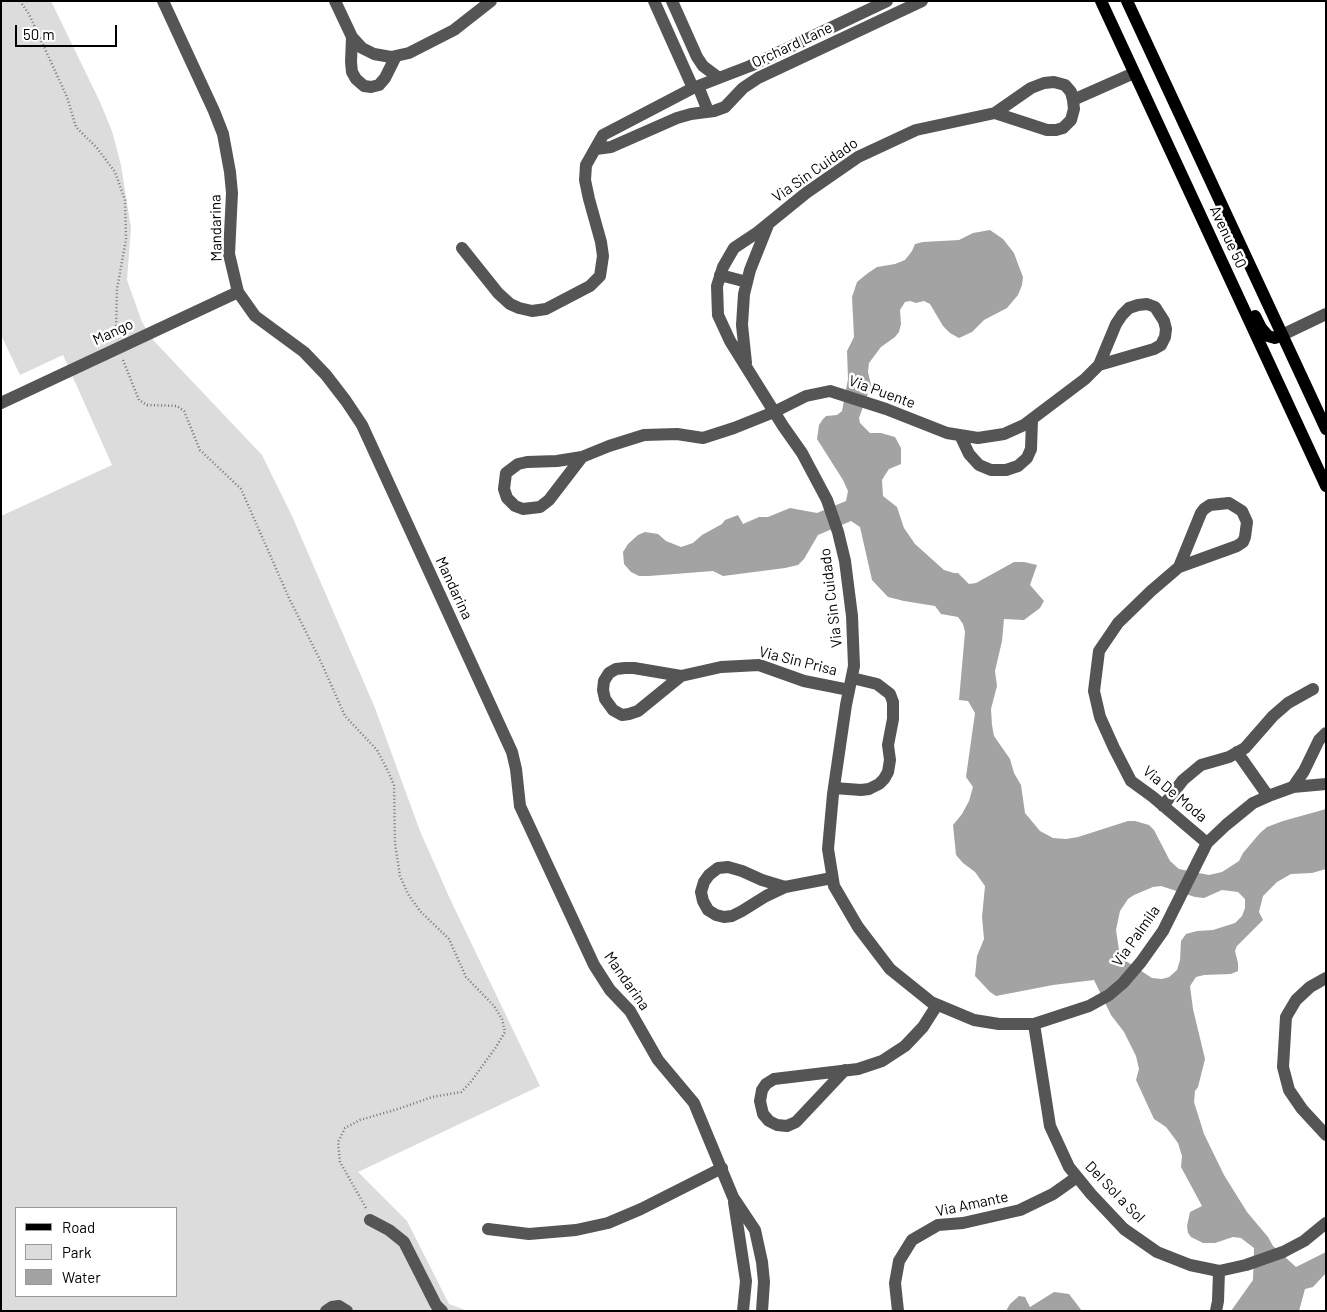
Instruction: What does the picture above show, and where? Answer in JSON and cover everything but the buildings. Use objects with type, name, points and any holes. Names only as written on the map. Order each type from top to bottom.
[{"type":"main road","name":"Avenue 50","points":[[1101,1],[1326,486]]},
{"type":"main road","name":"Avenue 50","points":[[1127,1],[1326,429]]},
{"type":"main road","points":[[1184,181],[1223,248],[1261,328],[1268,336],[1275,338],[1282,335]]},
{"type":"street","name":"Mandarina","points":[[163,1],[223,134],[232,193],[229,254],[238,292],[255,316],[304,352],[326,375],[362,425],[512,752],[520,806],[594,965],[610,990],[630,1011],[658,1060],[694,1103],[734,1197],[755,1230],[764,1282],[762,1311]]},
{"type":"street","points":[[335,1],[352,37],[362,48],[374,54],[391,57],[409,53],[454,30],[491,1]]},
{"type":"street","points":[[654,1],[708,111]]},
{"type":"street","points":[[672,1],[697,57],[703,66],[718,78]]},
{"type":"street","name":"Orchard Lane","points":[[462,248],[498,293],[510,304],[519,308],[532,311],[546,309],[590,286],[600,276],[603,256],[601,242],[588,199],[585,180],[586,165],[603,135],[695,87],[750,66],[887,1]]},
{"type":"street","name":"Orchard Lane","points":[[596,149],[610,147],[677,118],[725,107],[744,88],[758,78],[922,1]]},
{"type":"street","points":[[352,37],[352,72],[356,80],[364,86],[379,85],[386,78],[396,56]]},
{"type":"street","points":[[995,113],[1047,130],[1063,128],[1071,120],[1074,109],[1073,100],[1134,72]]},
{"type":"street","name":"Via Sin Cuidado","points":[[832,878],[828,849],[834,788],[854,666],[852,616],[845,561],[829,506],[802,453],[730,341],[718,315],[717,286],[720,275],[734,248],[769,223],[806,192],[858,157],[916,130],[995,113],[1031,88],[1044,83],[1054,82],[1065,85],[1071,92],[1073,100]]},
{"type":"street","name":"Via Sin Cuidado","points":[[746,366],[742,325],[747,282],[769,223]]},
{"type":"street","points":[[720,275],[747,282]]},
{"type":"street","name":"Mango","points":[[1,403],[238,292]]},
{"type":"street","name":"Via Puente","points":[[582,457],[549,500],[540,507],[523,509],[515,506],[507,498],[504,489],[506,473],[511,468],[527,462],[557,461],[582,457],[644,435],[677,434],[703,438],[774,412],[806,396],[830,391],[886,409],[947,433],[978,438],[1004,434],[1032,420],[1085,379],[1099,365],[1116,324],[1130,308],[1138,304],[1147,304],[1155,307],[1164,321],[1166,329],[1166,337],[1161,345],[1154,349],[1099,365]]},
{"type":"street","points":[[1282,335],[1326,314]]},
{"type":"street","points":[[960,435],[969,454],[979,465],[991,470],[1006,470],[1018,466],[1027,458],[1031,449],[1032,420]]},
{"type":"street","name":"Via De Moda","points":[[1179,567],[1204,508],[1210,505],[1229,503],[1242,511],[1246,522],[1243,542],[1238,546],[1179,567],[1151,590],[1118,623],[1099,651],[1094,690],[1100,717],[1131,781],[1208,843]]},
{"type":"street","name":"Via Sin Prisa","points":[[680,676],[649,703],[638,711],[629,714],[622,714],[613,710],[605,699],[603,690],[604,680],[608,673],[616,669],[634,668],[680,676],[720,667],[759,665],[804,681],[877,684],[890,694],[893,702],[888,745],[890,760],[884,779],[869,789],[834,788]]},
{"type":"street","points":[[1163,806],[1184,780],[1201,765],[1229,757],[1245,748],[1283,707],[1313,689]]},
{"type":"street","points":[[1293,787],[1304,771],[1319,740],[1326,733]]},
{"type":"street","points":[[1237,752],[1268,796]]},
{"type":"street","name":"Via Palmila","points":[[832,878],[834,886],[858,927],[890,969],[931,1002],[974,1020],[999,1024],[1034,1024],[1089,1006],[1109,995],[1123,983],[1163,931],[1208,843],[1226,825],[1253,803],[1268,796],[1293,787],[1326,784]]},
{"type":"street","points":[[784,888],[728,867],[718,868],[709,875],[704,882],[702,892],[703,901],[708,910],[724,917],[742,912],[766,896],[784,888],[832,878]]},
{"type":"street","points":[[1326,978],[1310,987],[1296,1000],[1286,1017],[1283,1067],[1289,1090],[1302,1109],[1326,1134]]},
{"type":"street","points":[[845,1070],[796,1122],[787,1126],[778,1125],[769,1121],[763,1114],[760,1102],[762,1090],[766,1084],[774,1079],[858,1068],[882,1061],[905,1046],[922,1027],[937,1005]]},
{"type":"street","name":"Del Sol a Sol","points":[[1034,1024],[1050,1126],[1070,1168],[1124,1229],[1157,1252],[1190,1265],[1218,1271],[1246,1265],[1283,1252],[1304,1241],[1326,1222]]},
{"type":"street","points":[[488,1229],[529,1234],[576,1230],[608,1223],[641,1209],[722,1168]]},
{"type":"street","name":"Via Amante","points":[[898,1311],[894,1283],[899,1261],[912,1240],[938,1226],[963,1223],[1020,1210],[1053,1194],[1077,1177]]},
{"type":"street","name":"Mandarina","points":[[734,1197],[746,1281],[743,1311]]},
{"type":"street","points":[[370,1220],[389,1230],[404,1242],[436,1305],[442,1311]]},
{"type":"street","points":[[1216,1311],[1218,1271]]},
{"type":"street","points":[[326,1311],[332,1306],[339,1306],[347,1311]]},
{"type":"path","points":[[20,1],[29,14],[67,97],[76,127],[96,148],[114,172],[125,200],[126,239],[117,289],[116,328],[123,360],[139,400],[147,405],[177,406],[184,411],[200,450],[241,490],[289,598],[345,716],[377,750],[394,785],[396,851],[400,876],[408,894],[420,911],[449,939],[466,977],[494,1006],[502,1019],[505,1032],[470,1083],[460,1092],[432,1097],[360,1120],[345,1128],[338,1142],[340,1162],[362,1200],[370,1220]]},
{"type":"green space","points":[[1,1],[51,1],[112,131],[121,165],[131,228],[127,280],[142,322],[154,341],[262,455],[292,516],[375,708],[420,831],[450,899],[540,1086],[358,1172],[407,1221],[449,1304],[468,1311],[1,1311],[1,516],[112,465],[63,355],[20,375],[1,335]]},
{"type":"water","points":[[990,230],[1003,239],[1014,253],[1023,277],[1018,295],[1007,308],[984,320],[972,332],[959,338],[943,326],[930,304],[924,301],[916,303],[905,302],[900,310],[901,324],[899,332],[881,347],[869,363],[868,372],[871,385],[859,418],[860,423],[870,433],[881,433],[895,437],[901,448],[901,464],[889,469],[882,480],[883,496],[897,507],[904,528],[915,544],[944,570],[958,573],[969,584],[976,583],[1014,562],[1037,565],[1030,585],[1044,601],[1040,608],[1024,620],[1004,619],[1002,641],[995,671],[997,686],[991,709],[994,736],[1010,759],[1014,773],[1021,785],[1025,813],[1040,831],[1053,838],[1066,839],[1078,837],[1128,821],[1149,825],[1154,830],[1170,861],[1179,869],[1209,875],[1222,872],[1239,861],[1243,853],[1267,827],[1326,809],[1326,869],[1312,873],[1291,874],[1277,882],[1263,896],[1259,912],[1263,920],[1237,946],[1235,951],[1238,971],[1231,974],[1196,977],[1190,986],[1193,1009],[1205,1059],[1198,1087],[1195,1091],[1194,1102],[1204,1134],[1224,1175],[1247,1212],[1273,1246],[1296,1267],[1326,1252],[1326,1273],[1313,1287],[1305,1289],[1299,1311],[1231,1311],[1253,1280],[1254,1248],[1241,1238],[1233,1237],[1215,1243],[1203,1243],[1191,1237],[1188,1233],[1187,1226],[1190,1212],[1202,1206],[1181,1167],[1182,1156],[1178,1143],[1166,1127],[1154,1119],[1136,1080],[1139,1069],[1136,1056],[1124,1032],[1111,1015],[1094,980],[1053,985],[996,996],[975,976],[977,956],[984,939],[982,917],[985,886],[975,872],[956,855],[953,825],[969,801],[973,787],[966,777],[975,713],[968,701],[959,700],[965,632],[963,624],[958,617],[941,614],[935,606],[888,597],[872,580],[860,527],[851,521],[818,535],[804,559],[798,565],[785,568],[723,576],[713,571],[639,576],[631,572],[624,564],[623,552],[628,544],[638,535],[645,532],[658,534],[666,541],[681,547],[693,543],[725,520],[738,515],[743,524],[790,508],[817,513],[846,501],[848,491],[843,480],[817,439],[819,425],[823,419],[826,416],[837,415],[842,411],[848,379],[847,351],[854,337],[852,297],[857,282],[877,267],[905,260],[915,244],[959,240],[973,233]],"holes":[[[1161,886],[1204,898],[1222,890],[1238,892],[1245,899],[1245,908],[1242,916],[1235,923],[1213,930],[1186,934],[1181,941],[1180,960],[1177,970],[1169,977],[1162,979],[1152,978],[1120,957],[1116,930],[1120,911],[1128,899],[1153,887]]]},
{"type":"water","points":[[1054,1292],[1069,1294],[1082,1311],[1006,1311],[1010,1304],[1019,1296],[1025,1297],[1030,1307]]}]
